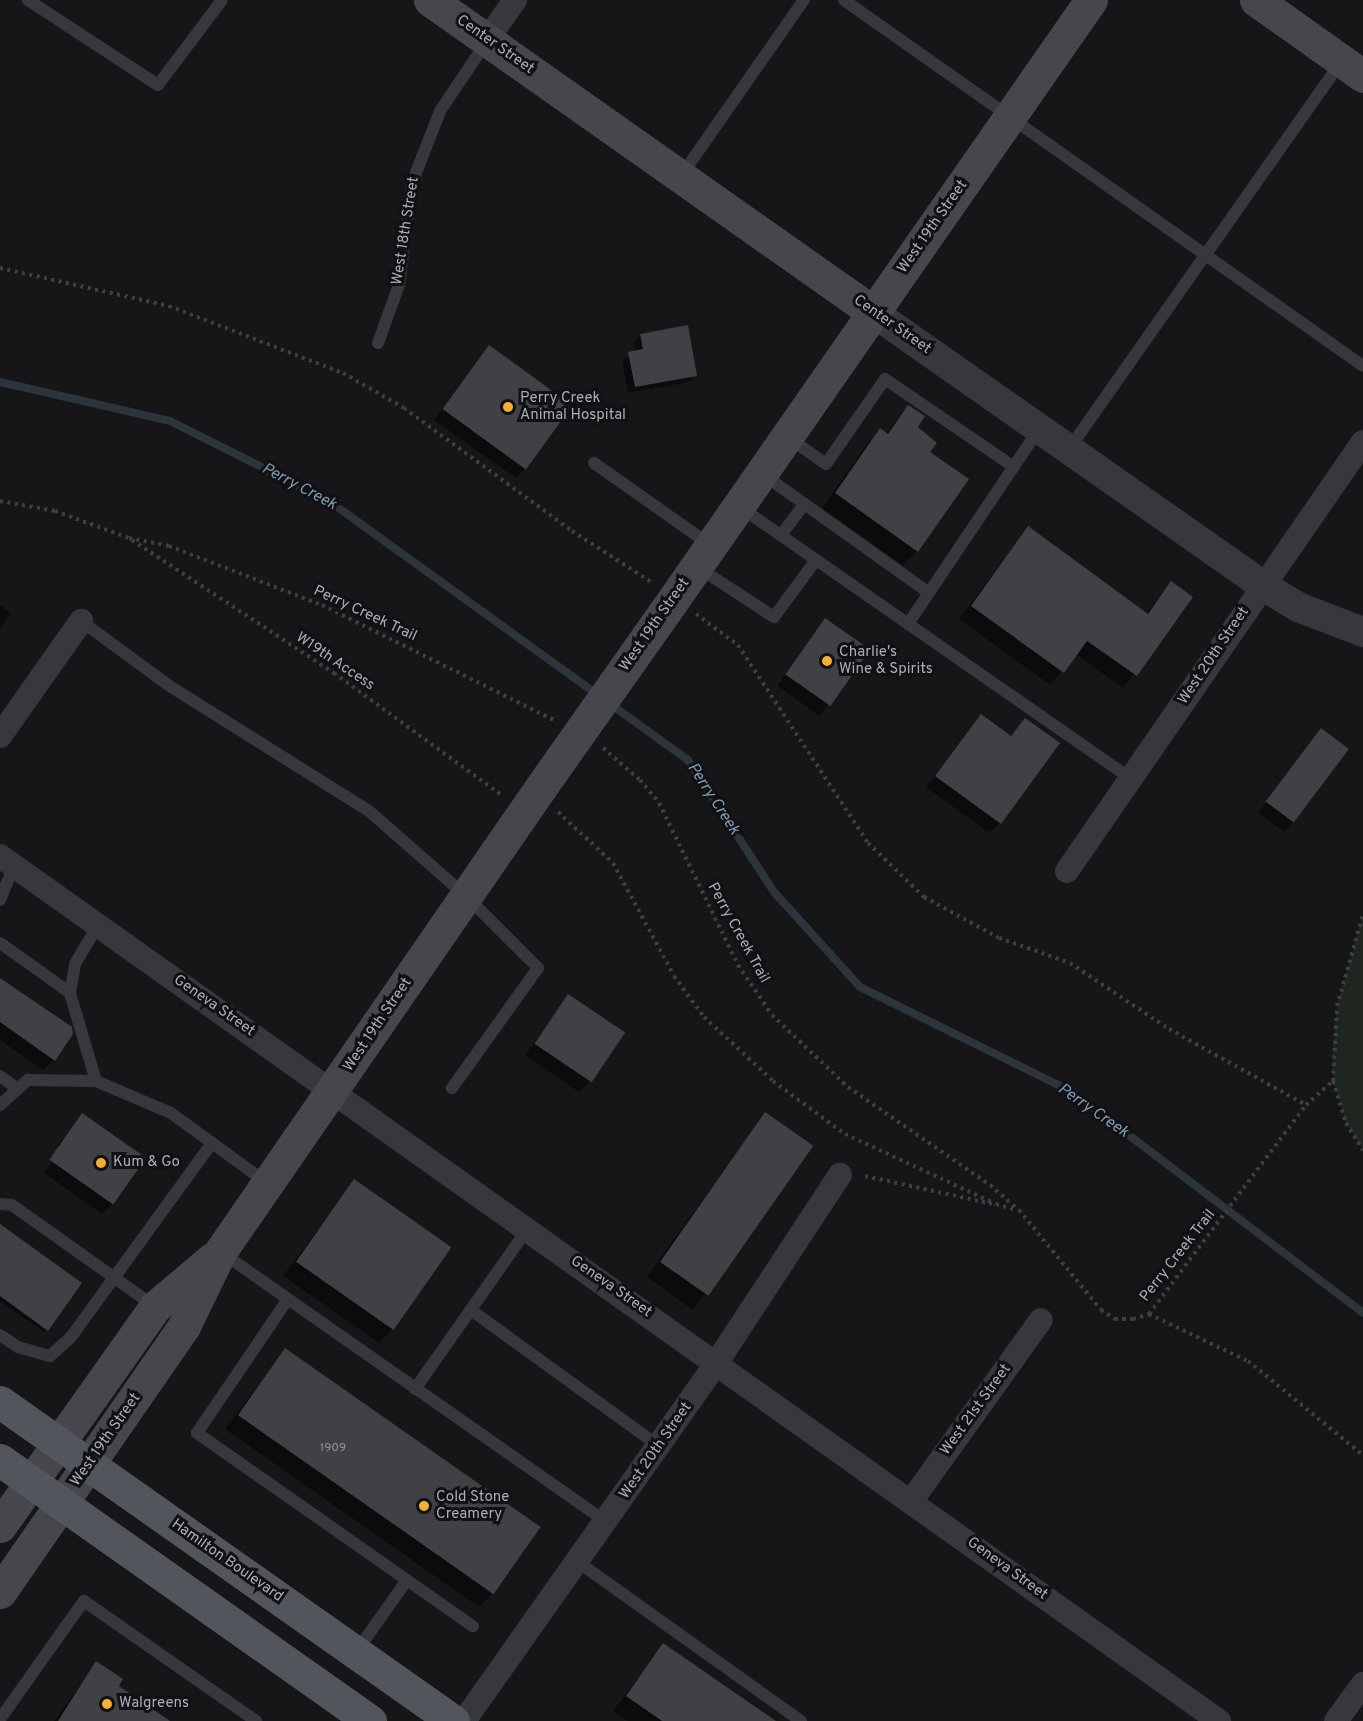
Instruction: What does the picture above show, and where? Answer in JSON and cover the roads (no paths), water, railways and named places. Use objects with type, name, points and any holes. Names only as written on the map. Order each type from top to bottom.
[{"type":"main road","name":"Center Street","points":[[430,0],[874,313]]},
{"type":"main road","name":"West 19th Street","points":[[0,1592],[184,1326],[220,1252],[533,798],[874,313],[1090,0]]},
{"type":"main road","points":[[1256,0],[1352,69]]},
{"type":"main road","name":"West 19th Street","points":[[0,1527],[155,1307],[220,1252]]},
{"type":"main road","name":"Hamilton Boulevard","points":[[0,1402],[453,1721]]},
{"type":"main road","points":[[0,1460],[370,1721]]},
{"type":"street","name":"West 18th Street","points":[[487,40],[515,0]]},
{"type":"street","name":"Center Street","points":[[874,313],[1262,585],[1298,607],[1363,632]]},
{"type":"street","name":"West 20th Street","points":[[1067,872],[1262,585],[1363,442]]},
{"type":"street","points":[[0,736],[81,621]]},
{"type":"street","name":"Geneva Street","points":[[7,861],[912,1500],[1219,1721]]},
{"type":"street","name":"West 20th Street","points":[[464,1721],[717,1362],[840,1175]]},
{"type":"street","name":"West 21st Street","points":[[912,1500],[1041,1320]]},
{"type":"street","points":[[1336,1721],[1363,1684]]},
{"type":"lane","points":[[28,0],[158,86],[222,0]]},
{"type":"lane","points":[[681,176],[804,0]]},
{"type":"lane","points":[[844,0],[1363,366]]},
{"type":"lane","name":"West 18th Street","points":[[378,343],[399,285],[411,183],[440,111],[487,40]]},
{"type":"lane","points":[[1069,449],[1206,255],[1352,69]]},
{"type":"lane","points":[[786,436],[826,464],[885,379],[1014,467]]},
{"type":"lane","points":[[908,624],[1040,429]]},
{"type":"lane","points":[[594,463],[774,617],[816,560]]},
{"type":"lane","points":[[761,473],[928,593]]},
{"type":"lane","points":[[782,535],[804,504]]},
{"type":"lane","points":[[738,506],[1131,779]]},
{"type":"lane","points":[[81,621],[168,685],[369,811],[466,896],[538,968],[452,1088]]},
{"type":"lane","points":[[0,900],[7,861]]},
{"type":"lane","points":[[96,1081],[70,993],[75,964],[98,925]]},
{"type":"lane","points":[[0,943],[70,993]]},
{"type":"lane","points":[[0,1076],[18,1089]]},
{"type":"lane","points":[[0,1106],[28,1080],[96,1081],[171,1113],[268,1184]]},
{"type":"lane","points":[[0,1335],[18,1347],[50,1356],[71,1337],[212,1143]]},
{"type":"lane","points":[[0,1204],[12,1205],[155,1307]]},
{"type":"lane","points":[[415,1389],[528,1228]]},
{"type":"lane","points":[[220,1252],[606,1522]]},
{"type":"lane","points":[[288,1299],[197,1433],[473,1626]]},
{"type":"lane","points":[[471,1310],[659,1446]]},
{"type":"lane","points":[[578,1562],[801,1721]]},
{"type":"lane","points":[[355,1653],[407,1580]]},
{"type":"lane","points":[[0,1719],[84,1601],[256,1721]]},
{"type":"waterway","name":"Perry Creek","points":[[0,382],[170,421],[329,501],[597,694]]},
{"type":"waterway","name":"Perry Creek","points":[[609,703],[688,760],[774,892],[860,987],[1072,1092],[1363,1313]]},
{"type":"place","name":"Perry Creek Animal Hospital","points":[[508,407]]},
{"type":"place","name":"Charlie's Wine & Spirits","points":[[827,661]]},
{"type":"place","name":"Kum & Go","points":[[101,1163]]},
{"type":"place","name":"Cold Stone Creamery","points":[[424,1506]]},
{"type":"place","name":"Walgreens","points":[[107,1704]]}]
